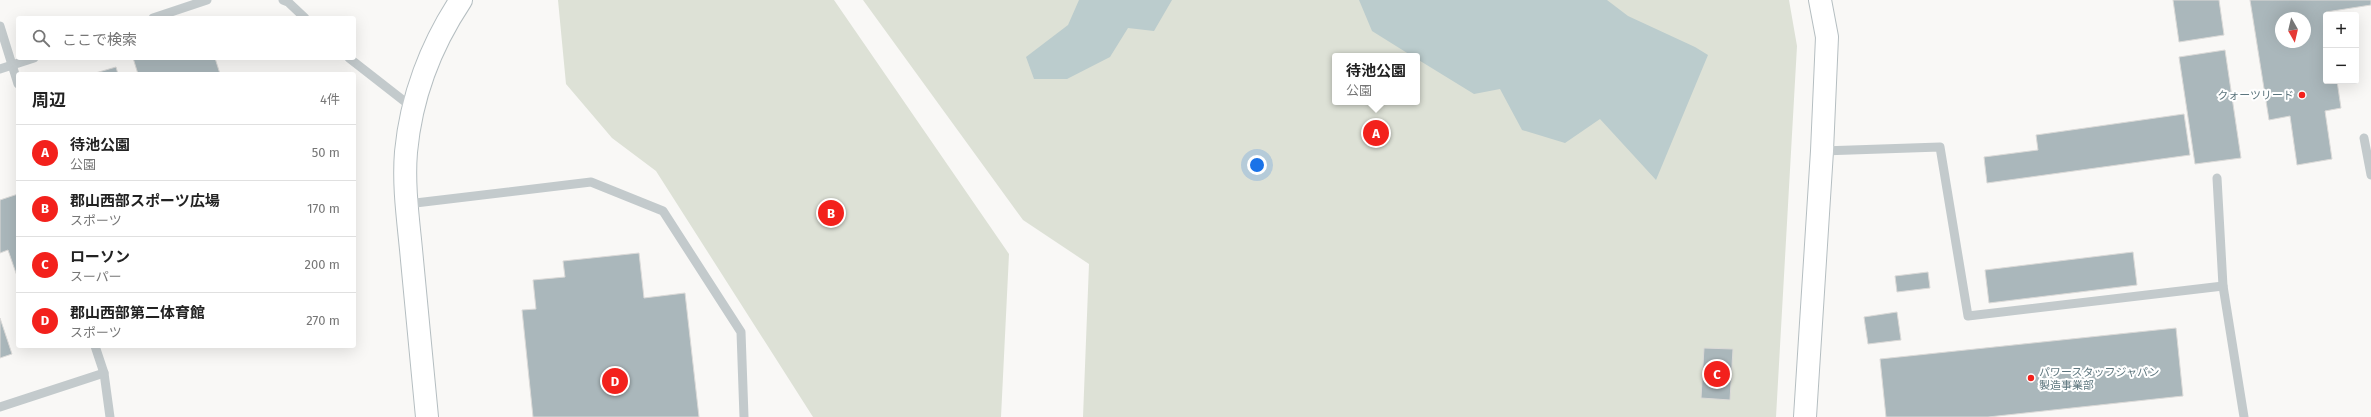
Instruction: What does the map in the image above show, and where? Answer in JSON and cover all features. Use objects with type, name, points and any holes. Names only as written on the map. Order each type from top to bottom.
[{"type":"street","points":[[427,417],[407,204],[406,151],[414,109],[430,57],[443,27],[461,0]]},
{"type":"street","points":[[1805,417],[1822,151],[1827,36],[1820,0]]},
{"type":"lane","points":[[159,16],[207,0]]},
{"type":"lane","points":[[283,0],[288,2],[303,16]]},
{"type":"lane","points":[[0,26],[16,78]]},
{"type":"lane","points":[[0,69],[28,60]]},
{"type":"lane","points":[[352,60],[414,109]]},
{"type":"lane","points":[[2364,138],[2371,175]]},
{"type":"lane","points":[[1822,151],[1940,147],[1968,316],[2223,286]]},
{"type":"lane","points":[[2216,178],[2223,286],[2244,417]]},
{"type":"lane","points":[[407,204],[591,182],[663,211],[741,332],[744,417]]},
{"type":"lane","points":[[97,348],[104,374],[110,417]]},
{"type":"lane","points":[[0,407],[104,374]]},
{"type":"shaded area","points":[[558,0],[834,0],[1009,254],[1001,417],[813,417],[656,171],[612,138],[566,84]]},
{"type":"shaded area","points":[[863,0],[1789,0],[1797,46],[1776,417],[1083,417],[1089,264],[1023,220]]},
{"type":"shaded area","points":[[1079,0],[1172,0],[1154,31],[1128,28],[1110,57],[1067,79],[1034,79],[1026,57],[1068,25]]},
{"type":"shaded area","points":[[1359,0],[1607,0],[1628,16],[1695,47],[1708,55],[1656,180],[1600,119],[1565,143],[1522,130],[1500,89],[1474,94],[1420,61],[1420,53],[1407,53],[1372,31]]},
{"type":"building","points":[[2173,0],[2219,0],[2224,35],[2179,42]]},
{"type":"building","name":"クォーツリード","points":[[2250,0],[2371,0],[2371,5],[2323,12],[2323,84],[2337,84],[2341,108],[2325,111],[2332,159],[2297,165],[2290,116],[2269,120]]},
{"type":"building","points":[[2225,50],[2241,158],[2195,164],[2179,57]]},
{"type":"building","points":[[134,60],[216,60],[219,72],[137,72]]},
{"type":"building","points":[[116,67],[117,72],[99,72]]},
{"type":"building","points":[[2184,114],[2190,155],[1987,183],[1984,157],[2038,150],[2036,135]]},
{"type":"building","points":[[16,195],[16,273],[8,250],[0,253],[0,200]]},
{"type":"building","points":[[2133,252],[2137,285],[1989,303],[1985,270]]},
{"type":"building","points":[[639,253],[644,298],[685,293],[699,417],[533,417],[522,310],[536,309],[533,280],[565,277],[563,261]]},
{"type":"building","points":[[1928,272],[1930,288],[1897,292],[1895,276]]},
{"type":"building","points":[[1897,312],[1901,340],[1868,344],[1864,317]]},
{"type":"building","points":[[0,318],[12,354],[0,358]]},
{"type":"building","name":"パワースタッフジャパン 製造事業部","points":[[2176,328],[2183,396],[1988,417],[1886,417],[1880,359]]},
{"type":"building","points":[[1704,348],[1733,349],[1730,400],[1701,398]]},
{"type":"place","name":"クォーツリード","points":[[2302,95]]},
{"type":"place","name":"待池公園","points":[[1376,133]]},
{"type":"place","name":"郡山西部スポーツ広場","points":[[831,213]]},
{"type":"place","name":"ローソン","points":[[1717,374]]},
{"type":"place","name":"パワースタッフジャパン 製造事業部","points":[[2031,378]]},
{"type":"place","name":"郡山西部第二体育館","points":[[615,381]]}]
